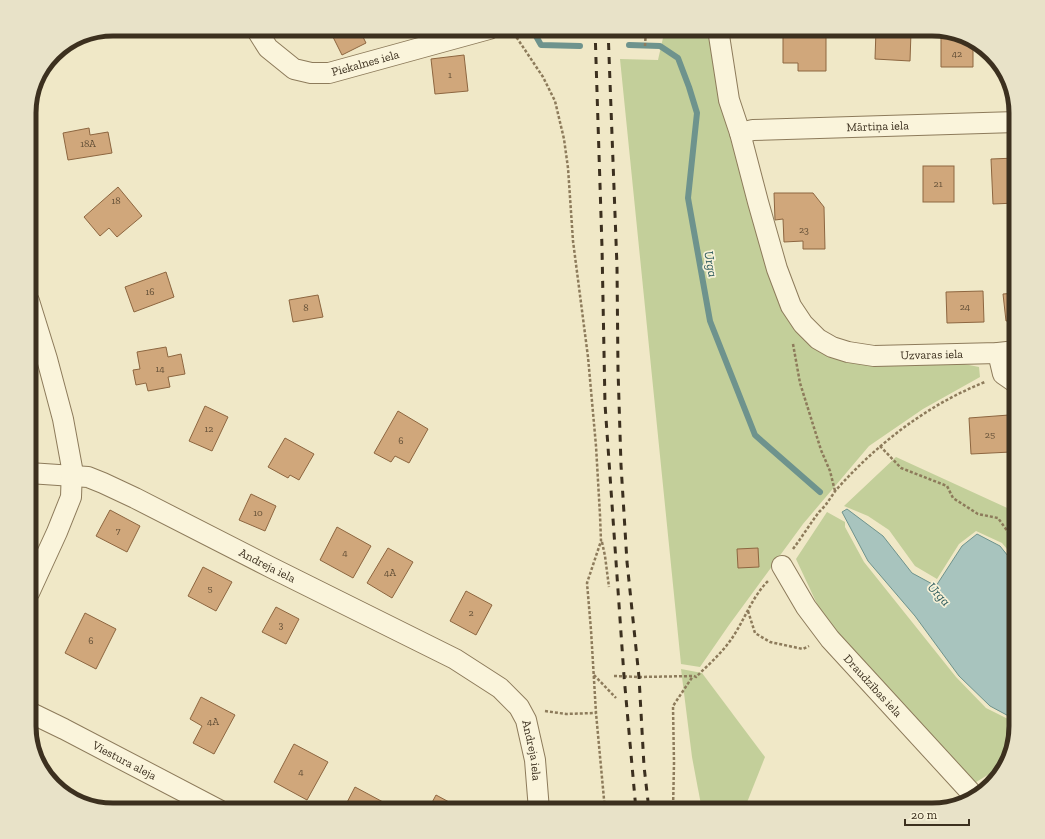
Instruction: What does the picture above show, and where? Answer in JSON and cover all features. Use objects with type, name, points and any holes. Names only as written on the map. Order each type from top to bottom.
[{"type":"street","name":"Piekalnes iela","points":[[260,36],[268,48],[294,69],[311,73],[329,73],[464,36]]},
{"type":"street","name":"Uzvaras iela","points":[[719,36],[729,100],[740,133],[776,269],[791,306],[803,324],[818,339],[832,347],[848,352],[874,356],[1007,352]]},
{"type":"street","name":"Mārtiņa iela","points":[[740,133],[753,130],[1009,122]]},
{"type":"street","points":[[36,324],[47,359],[62,419],[72,468],[71,497],[36,578]]},
{"type":"street","points":[[1007,352],[1009,369]]},
{"type":"street","name":"Andreja iela","points":[[36,473],[88,477],[135,498],[455,659],[500,688],[519,707],[526,720],[535,760],[538,803]]},
{"type":"street","name":"Draudzības iela","points":[[782,566],[806,607],[830,639],[971,793]]},
{"type":"street","name":"Viestura aleja","points":[[36,715],[206,803]]},
{"type":"path","points":[[516,36],[543,77],[555,101],[564,138],[568,168],[573,241],[588,357],[596,446],[601,541],[605,556],[609,588]]},
{"type":"path","points":[[645,46],[646,36]]},
{"type":"path","points":[[792,338],[800,383],[830,471],[835,492]]},
{"type":"path","points":[[819,512],[864,460],[913,420],[969,388],[1009,378]]},
{"type":"path","points":[[880,446],[901,468],[947,486],[953,498],[978,514],[998,518],[1009,533]]},
{"type":"path","points":[[601,541],[587,583],[604,803]]},
{"type":"path","points":[[614,676],[696,677],[730,641],[748,610],[755,633],[770,642],[803,649],[830,639]]},
{"type":"path","points":[[594,675],[616,698]]},
{"type":"path","points":[[673,803],[673,706],[694,676]]},
{"type":"path","points":[[519,707],[566,714],[596,713]]},
{"type":"green space","points":[[663,36],[711,36],[721,107],[781,310],[824,353],[964,364],[979,367],[980,377],[923,409],[869,446],[803,524],[700,667],[681,664],[620,59],[658,60]]},
{"type":"green space","points":[[896,457],[1009,509],[1009,552],[1002,543],[976,531],[959,544],[937,579],[915,566],[889,530],[868,516],[844,506]]},
{"type":"green space","points":[[827,512],[845,522],[845,527],[864,562],[956,677],[986,708],[1009,720],[1005,751],[995,771],[973,784],[825,621],[796,559]]},
{"type":"green space","points":[[681,669],[702,673],[765,757],[747,803],[701,803],[692,757]]},
{"type":"water","points":[[847,509],[883,536],[912,573],[936,586],[962,546],[977,534],[1000,546],[1009,557],[1009,716],[990,706],[959,676],[915,616],[868,561],[842,512]]},
{"type":"building","points":[[332,36],[362,36],[366,43],[342,55]]},
{"type":"building","points":[[783,36],[826,36],[826,71],[798,71],[798,63],[783,63]]},
{"type":"building","points":[[876,36],[911,36],[910,61],[875,59]]},
{"type":"building","points":[[941,38],[949,38],[973,48],[973,67],[941,67]]},
{"type":"building","points":[[464,55],[468,91],[435,94],[431,59]]},
{"type":"building","points":[[89,128],[90,135],[108,132],[112,153],[68,160],[63,133]]},
{"type":"building","points":[[1009,158],[1009,203],[993,204],[991,159]]},
{"type":"building","points":[[923,166],[954,166],[954,202],[923,202]]},
{"type":"building","points":[[118,187],[142,216],[117,237],[109,228],[100,236],[84,217]]},
{"type":"building","points":[[774,193],[813,193],[824,207],[825,249],[803,249],[803,241],[784,242],[783,219],[775,220]]},
{"type":"building","points":[[166,272],[174,297],[134,312],[125,287]]},
{"type":"building","points":[[983,291],[984,322],[947,323],[946,292]]},
{"type":"building","points":[[1003,294],[1009,294],[1009,321],[1006,321]]},
{"type":"building","points":[[318,295],[323,317],[293,322],[289,300]]},
{"type":"building","points":[[166,347],[168,357],[181,354],[185,374],[168,377],[170,387],[148,391],[146,383],[136,385],[133,370],[140,369],[137,352]]},
{"type":"building","points":[[205,406],[228,417],[212,451],[189,441]]},
{"type":"building","points":[[398,411],[428,429],[409,463],[395,456],[391,462],[374,453]]},
{"type":"building","points":[[1009,415],[1009,452],[971,454],[969,418]]},
{"type":"building","points":[[285,438],[314,454],[299,480],[290,475],[288,478],[268,467]]},
{"type":"building","points":[[251,494],[276,506],[265,531],[239,520]]},
{"type":"building","points":[[110,510],[140,526],[127,552],[96,536]]},
{"type":"building","points":[[337,527],[371,546],[353,578],[320,560]]},
{"type":"building","points":[[388,548],[413,562],[392,598],[367,583]]},
{"type":"building","points":[[758,548],[759,567],[738,568],[737,549]]},
{"type":"building","points":[[203,567],[232,582],[216,611],[188,596]]},
{"type":"building","points":[[466,591],[492,605],[476,635],[450,621]]},
{"type":"building","points":[[276,607],[299,619],[286,644],[262,632]]},
{"type":"building","points":[[85,613],[116,629],[96,669],[65,653]]},
{"type":"building","points":[[201,697],[235,715],[214,754],[193,743],[202,726],[190,719]]},
{"type":"building","points":[[294,744],[328,762],[307,800],[274,782]]},
{"type":"building","points":[[355,787],[383,802],[382,803],[347,803]]},
{"type":"building","points":[[436,795],[451,803],[432,803]]},
{"type":"waterway","name":"Urga","points":[[536,36],[541,45],[580,46]]},
{"type":"waterway","name":"Urga","points":[[629,45],[660,46],[678,58],[697,113],[688,198],[710,321],[755,435],[820,492]]},
{"type":"railway","points":[[595,36],[605,404],[624,676],[635,803]]},
{"type":"railway","points":[[608,36],[617,267],[621,465],[627,562],[639,677],[644,766],[648,803]]}]
